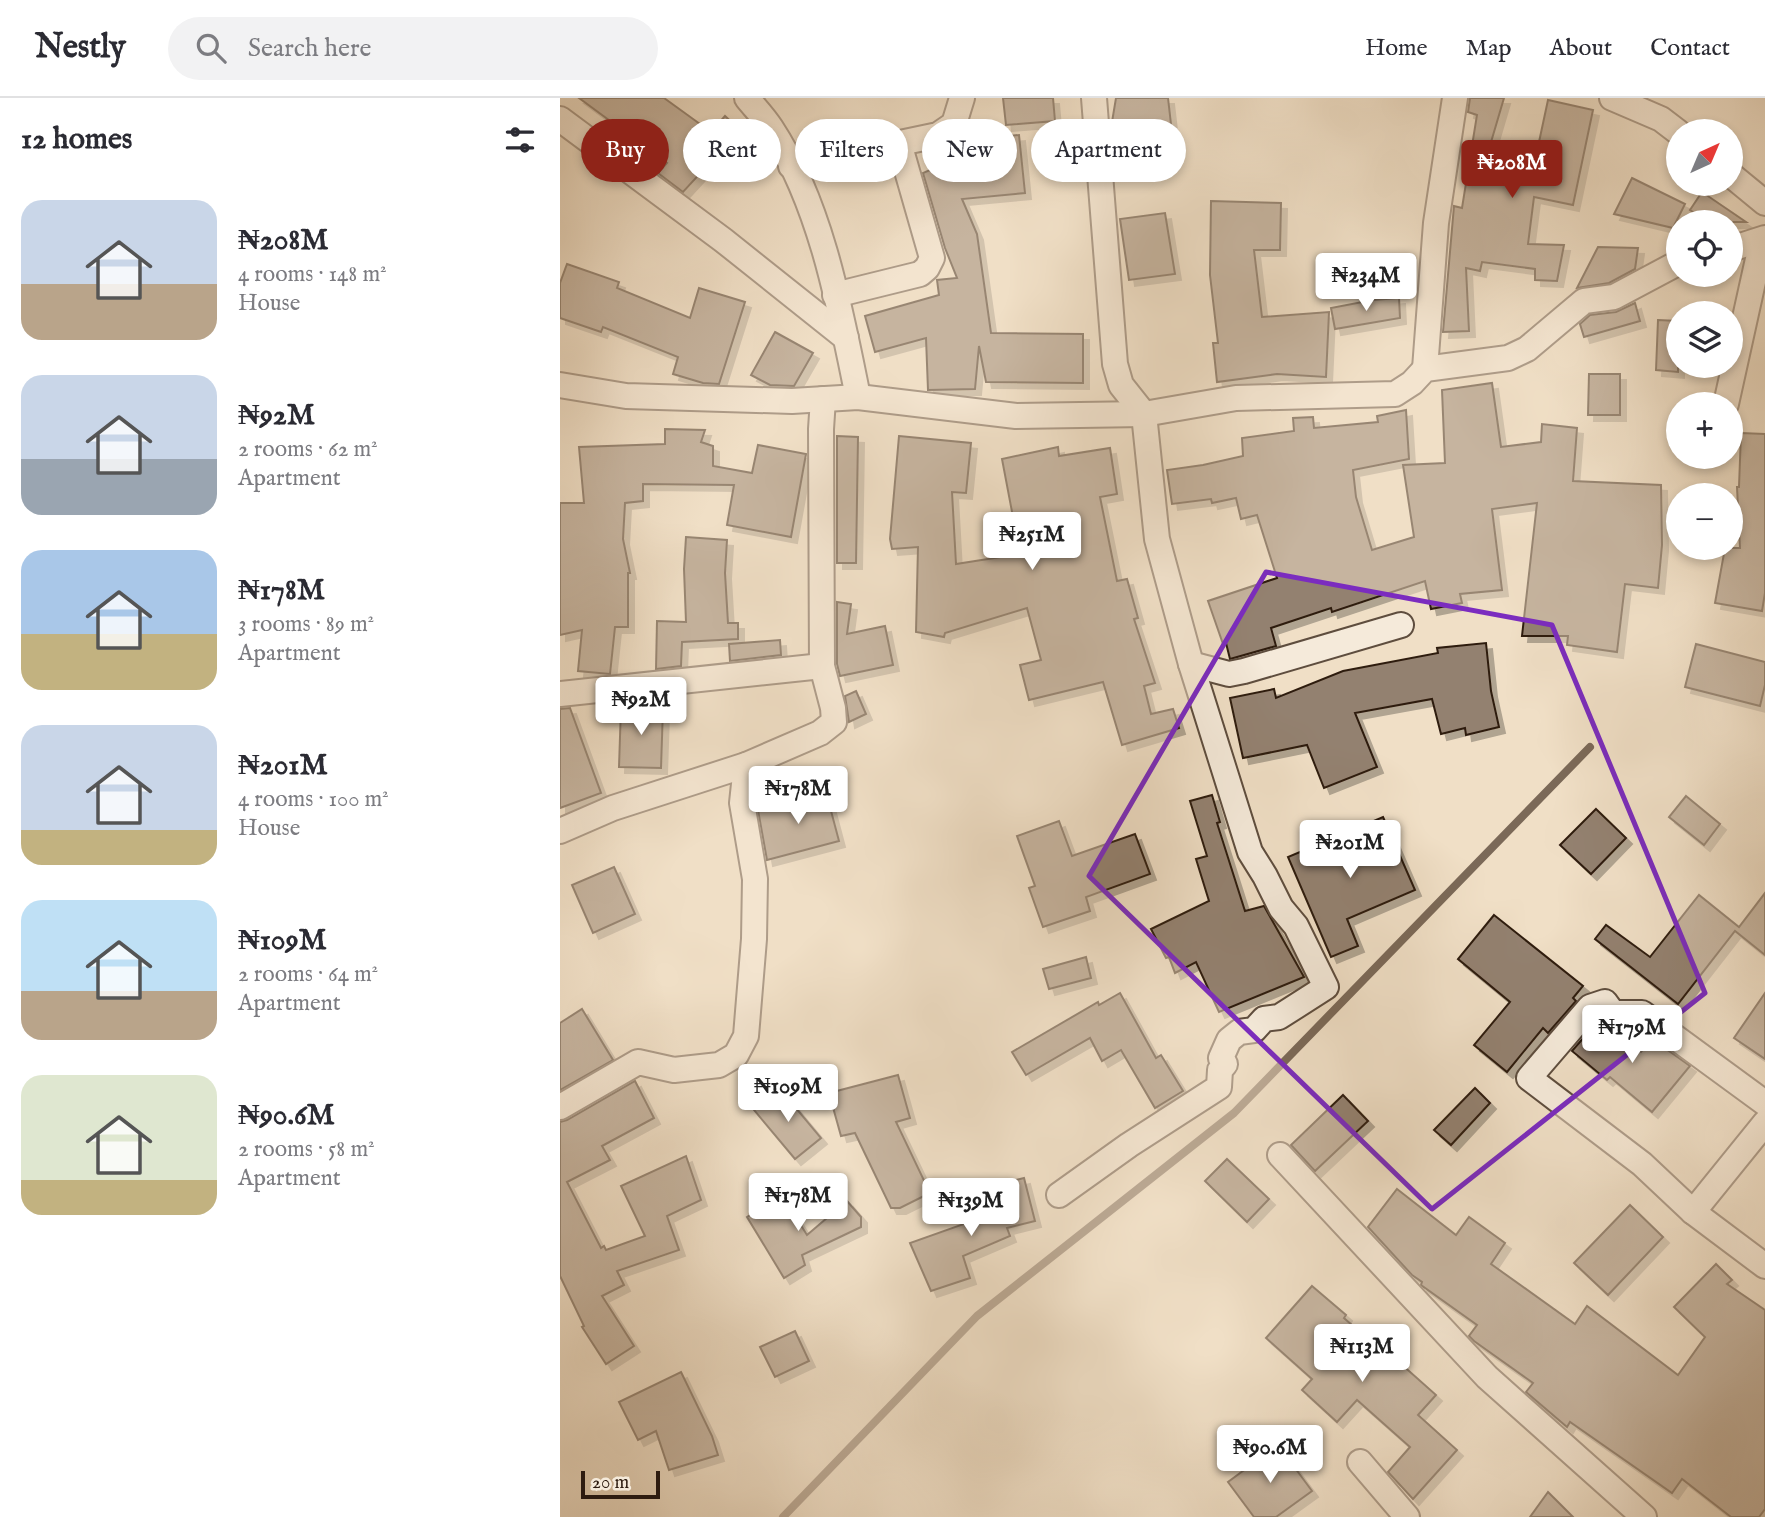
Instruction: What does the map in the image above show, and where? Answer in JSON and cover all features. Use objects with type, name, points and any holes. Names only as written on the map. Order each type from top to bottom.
[{"type":"street","points":[[747,98],[771,128],[791,166],[820,238],[858,397]]},
{"type":"street","points":[[908,141],[938,135],[954,124],[962,98]]},
{"type":"street","points":[[1059,1195],[1129,1145],[1219,1087],[1220,1070],[1225,1064],[1221,1058],[1229,1040],[1239,1032],[1254,1030],[1264,1019],[1279,1017],[1326,987],[1296,926],[1281,908],[1250,852],[1191,664],[1157,539],[1144,414],[1121,385],[1115,364],[1094,98]]},
{"type":"street","points":[[560,385],[626,397],[792,401],[858,397],[1016,415],[1144,414],[1236,398],[1395,394],[1412,383],[1425,369],[1436,223],[1455,98]]},
{"type":"street","points":[[1612,98],[1666,116]]},
{"type":"street","points":[[560,119],[723,240],[846,338]]},
{"type":"street","points":[[791,166],[795,165]]},
{"type":"street","points":[[835,295],[920,274],[927,268],[932,258],[908,174]]},
{"type":"street","points":[[1743,185],[1765,203]]},
{"type":"street","points":[[1729,392],[1764,240],[1743,246]]},
{"type":"street","points":[[1425,369],[1508,358],[1527,349],[1584,301],[1614,297],[1666,269]]},
{"type":"street","points":[[560,831],[613,808],[746,765],[820,733],[834,722],[822,666],[823,399]]},
{"type":"street","points":[[1191,664],[1229,674],[1401,625]]},
{"type":"street","points":[[560,694],[822,666]]},
{"type":"street","points":[[560,1107],[638,1062],[674,1070],[719,1065],[736,1055],[747,1036],[755,879],[742,803],[746,765]]},
{"type":"street","points":[[1765,1102],[1642,1013],[1614,1013],[1605,1002],[1590,1007],[1529,1078],[1642,1164],[1693,1212],[1765,1266]]},
{"type":"street","points":[[1693,1212],[1765,1123]]},
{"type":"street","points":[[1280,1155],[1487,1377],[1631,1513]]},
{"type":"street","points":[[1360,1462],[1407,1517]]},
{"type":"highlighted area","points":[[1266,572],[1552,625],[1705,993],[1432,1209],[1089,876]]},
{"type":"building","points":[[579,98],[664,98],[693,119],[683,119],[683,182],[692,182],[683,192],[669,181],[669,119],[607,119]]},
{"type":"building","points":[[1003,98],[1053,98],[1055,119],[1031,119],[1031,123],[1017,124],[1017,119],[1005,119]]},
{"type":"building","points":[[1116,98],[1168,98],[1170,119],[1112,119]]},
{"type":"building","points":[[1470,98],[1504,98],[1489,149],[1536,156],[1548,100],[1593,110],[1573,205],[1534,197],[1528,244],[1564,245],[1557,281],[1535,280],[1535,269],[1482,262],[1480,271],[1466,268],[1469,331],[1443,332],[1454,206],[1462,208],[1477,115],[1468,112]]},
{"type":"building","points":[[1017,135],[1025,193],[962,199],[977,234],[991,333],[1083,334],[1083,383],[986,382],[979,346],[975,389],[928,390],[926,338],[875,352],[865,316],[939,295],[937,280],[957,278],[926,182],[1017,182]]},
{"type":"building","points":[[1632,178],[1685,204],[1682,210],[1666,210],[1666,226],[1614,214]]},
{"type":"building","points":[[1699,196],[1708,196],[1728,210],[1690,210]]},
{"type":"building","points":[[1211,201],[1281,203],[1280,250],[1254,250],[1262,317],[1329,312],[1326,377],[1277,374],[1217,382],[1213,343],[1218,343],[1210,275]]},
{"type":"building","points":[[1165,213],[1175,274],[1129,280],[1120,219]]},
{"type":"building","points":[[1598,247],[1638,248],[1635,269],[1609,283],[1577,288]]},
{"type":"building","points":[[567,264],[619,282],[617,288],[690,318],[699,288],[745,302],[719,384],[703,383],[673,374],[678,357],[603,327],[601,332],[560,318],[560,283]]},
{"type":"building","points":[[1399,298],[1400,318],[1335,329],[1331,308]]},
{"type":"building","points":[[1635,303],[1640,321],[1584,337],[1580,324],[1590,315],[1616,312]]},
{"type":"building","points":[[1658,320],[1666,320],[1666,371],[1656,370]]},
{"type":"building","points":[[775,332],[813,353],[794,386],[770,385],[751,375]]},
{"type":"building","points":[[1589,374],[1620,374],[1620,415],[1588,415]]},
{"type":"building","points":[[1492,383],[1501,447],[1541,442],[1542,424],[1577,428],[1573,481],[1661,485],[1662,545],[1658,588],[1625,584],[1617,652],[1567,645],[1568,636],[1522,636],[1537,503],[1492,509],[1502,590],[1460,594],[1462,603],[1431,609],[1425,581],[1332,612],[1331,608],[1271,628],[1276,646],[1230,659],[1208,601],[1277,578],[1257,515],[1241,519],[1236,498],[1212,503],[1211,499],[1172,504],[1167,470],[1243,456],[1242,438],[1294,431],[1293,418],[1313,417],[1314,428],[1378,422],[1377,416],[1406,410],[1409,459],[1353,470],[1356,497],[1372,550],[1414,537],[1403,465],[1445,463],[1442,390]]},
{"type":"building","points":[[665,429],[705,430],[701,442],[713,446],[713,466],[752,473],[758,445],[806,454],[791,537],[727,525],[734,485],[643,484],[643,501],[625,503],[623,539],[630,573],[628,627],[615,627],[610,674],[578,671],[582,630],[560,635],[560,503],[584,503],[579,447],[665,444]]},
{"type":"building","points":[[1743,433],[1765,434],[1765,593],[1762,611],[1715,603],[1723,560],[1743,560],[1743,483],[1739,483],[1740,469],[1743,469]]},
{"type":"building","points":[[837,436],[858,437],[856,563],[837,563]]},
{"type":"building","points":[[899,436],[971,443],[966,493],[952,492],[956,564],[1020,554],[1002,459],[1058,447],[1059,456],[1110,448],[1117,494],[1100,497],[1117,581],[1127,579],[1138,618],[1134,619],[1155,683],[1144,686],[1151,714],[1173,709],[1179,728],[1122,745],[1103,682],[1029,700],[1020,665],[1041,660],[1027,608],[945,633],[944,637],[916,632],[918,547],[892,549],[890,539]]},
{"type":"building","points":[[686,537],[727,540],[725,573],[728,623],[738,623],[738,639],[682,642],[681,666],[656,669],[657,621],[686,622]]},
{"type":"building","points":[[837,602],[851,604],[847,634],[885,626],[893,665],[840,676],[837,664]]},
{"type":"building","points":[[780,640],[781,655],[730,661],[729,644]]},
{"type":"building","points":[[1486,643],[1491,691],[1499,727],[1466,735],[1465,728],[1441,734],[1432,699],[1355,713],[1377,767],[1324,788],[1307,745],[1243,758],[1230,698],[1274,689],[1276,698],[1343,671],[1438,653],[1437,648]]},
{"type":"building","points":[[1696,644],[1765,662],[1765,685],[1760,706],[1685,687]]},
{"type":"building","points":[[856,691],[866,714],[849,722],[845,696]]},
{"type":"building","points":[[621,707],[663,708],[661,768],[619,767]]},
{"type":"building","points":[[570,708],[601,793],[560,808],[560,709]]},
{"type":"building","points":[[826,792],[839,841],[767,860],[758,810]]},
{"type":"building","points":[[1212,795],[1220,822],[1217,823],[1245,911],[1264,906],[1304,977],[1219,1012],[1196,962],[1175,973],[1169,957],[1166,958],[1151,929],[1209,901],[1196,859],[1207,856],[1190,801]]},
{"type":"building","points":[[1686,796],[1720,824],[1704,845],[1669,817]]},
{"type":"building","points":[[1596,809],[1626,838],[1591,874],[1560,845]]},
{"type":"building","points":[[1383,817],[1415,890],[1347,919],[1358,946],[1331,957],[1288,857]]},
{"type":"building","points":[[1059,821],[1072,856],[1135,834],[1150,874],[1086,897],[1090,911],[1043,927],[1029,888],[1035,886],[1017,836]]},
{"type":"building","points":[[614,867],[635,914],[593,933],[572,885]]},
{"type":"building","points":[[1765,893],[1765,955],[1735,931],[1678,1004],[1595,939],[1606,925],[1650,957],[1699,895],[1739,927]]},
{"type":"building","points":[[1494,915],[1583,986],[1573,998],[1576,1001],[1548,1033],[1543,1028],[1507,1072],[1474,1045],[1510,1002],[1458,959]]},
{"type":"building","points":[[1086,957],[1091,978],[1049,989],[1043,969]]},
{"type":"building","points":[[1120,993],[1156,1058],[1161,1055],[1183,1091],[1155,1108],[1121,1050],[1102,1061],[1090,1038],[1026,1075],[1012,1052],[1098,1002],[1099,1005]]},
{"type":"building","points":[[1765,993],[1765,1059],[1734,1038]]},
{"type":"building","points":[[582,1009],[613,1060],[560,1090],[560,1023]]},
{"type":"building","points":[[1599,1020],[1641,1052],[1652,1039],[1690,1066],[1652,1112],[1610,1077],[1607,1080],[1572,1051]]},
{"type":"building","points":[[898,1075],[910,1118],[896,1122],[930,1193],[900,1208],[891,1208],[855,1133],[841,1136],[829,1093]]},
{"type":"building","points":[[635,1081],[654,1118],[602,1146],[610,1160],[567,1182],[601,1248],[604,1246],[606,1250],[645,1236],[621,1186],[686,1156],[701,1200],[667,1216],[679,1250],[617,1271],[624,1285],[602,1296],[634,1346],[606,1364],[582,1327],[584,1326],[560,1276],[560,1122]]},
{"type":"building","points":[[1475,1088],[1490,1103],[1451,1145],[1434,1130]]},
{"type":"building","points":[[780,1089],[821,1138],[795,1159],[754,1110]]},
{"type":"building","points":[[1343,1095],[1368,1121],[1315,1171],[1291,1145]]},
{"type":"building","points":[[1227,1159],[1269,1199],[1247,1222],[1205,1181]]},
{"type":"building","points":[[1024,1178],[1035,1221],[1007,1228],[1010,1236],[963,1256],[970,1278],[931,1291],[910,1243],[964,1224],[963,1221],[1009,1202],[1004,1183]]},
{"type":"building","points":[[1397,1189],[1456,1235],[1469,1217],[1505,1243],[1491,1264],[1575,1324],[1587,1306],[1678,1375],[1705,1337],[1674,1307],[1716,1264],[1732,1280],[1727,1284],[1765,1310],[1765,1509],[1759,1517],[1731,1517],[1682,1479],[1672,1493],[1570,1422],[1567,1427],[1526,1392],[1533,1383],[1474,1341],[1469,1336],[1477,1325],[1421,1285],[1422,1282],[1412,1275],[1368,1227]]},
{"type":"building","points":[[782,1195],[807,1235],[847,1201],[861,1217],[861,1227],[802,1255],[805,1265],[784,1278],[747,1217]]},
{"type":"building","points":[[1630,1205],[1663,1237],[1608,1295],[1574,1263]]},
{"type":"building","points":[[1312,1286],[1398,1366],[1400,1363],[1436,1395],[1418,1415],[1457,1450],[1413,1499],[1388,1472],[1410,1447],[1357,1400],[1337,1422],[1302,1390],[1312,1379],[1266,1338]]},
{"type":"building","points":[[795,1331],[809,1361],[775,1377],[760,1347]]},
{"type":"building","points":[[681,1372],[712,1436],[718,1455],[669,1470],[656,1431],[638,1440],[619,1402]]},
{"type":"building","points":[[1278,1445],[1312,1491],[1276,1517],[1254,1517],[1228,1482]]},
{"type":"building","points":[[1548,1492],[1573,1517],[1530,1517]]},
{"type":"waterway","points":[[783,1517],[977,1316],[1234,1113],[1590,747]]}]
